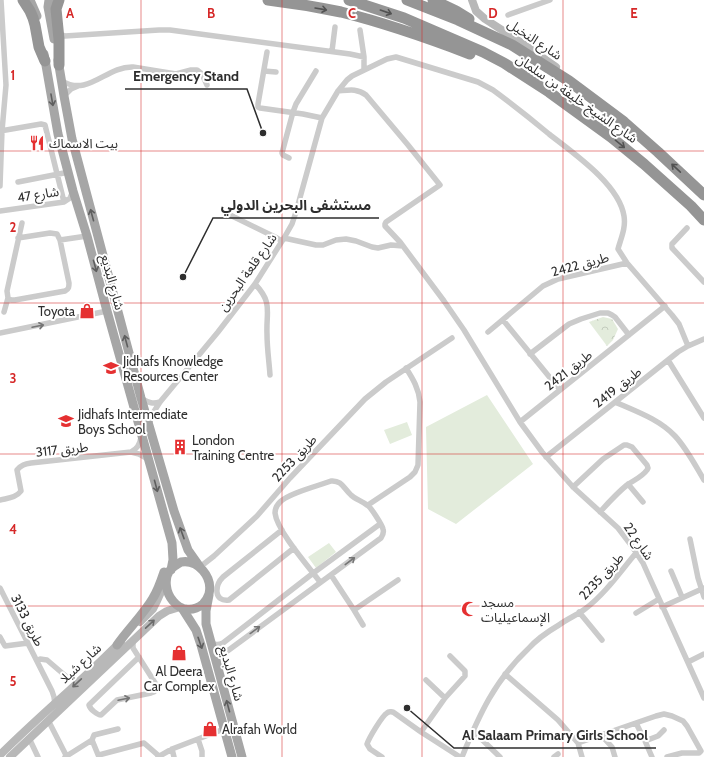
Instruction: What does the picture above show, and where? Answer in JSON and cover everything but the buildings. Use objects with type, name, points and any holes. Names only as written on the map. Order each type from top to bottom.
[{"type":"highway","points":[[23,0],[33,18],[39,47],[45,61]]},
{"type":"highway","points":[[59,0],[56,9],[60,36],[59,65]]},
{"type":"highway","points":[[268,0],[340,12],[432,39],[481,59],[549,92]]},
{"type":"highway","name":"شارع الشيخ خليفة بن سلمان","points":[[349,0],[404,18],[483,52],[504,63],[549,92],[611,137],[691,206],[704,220]]},
{"type":"highway","name":"شارع الشيخ خليفة بن سلمان","points":[[407,0],[458,20],[512,45],[569,81],[624,122],[704,195]]},
{"type":"highway","points":[[433,0],[456,11],[512,45]]},
{"type":"main road","name":"شارع البديع","points":[[30,0],[39,24],[58,134],[172,542],[173,560],[171,570]]},
{"type":"main road","name":"شارع البديع","points":[[49,0],[48,7],[72,139],[141,398],[174,512],[188,550],[200,567]]},
{"type":"main road","name":"شارع النخيل","points":[[472,0],[476,11],[480,16],[556,67],[569,81]]},
{"type":"main road","points":[[127,645],[124,635],[148,606],[158,590],[166,560],[168,531]]},
{"type":"main road","points":[[185,562],[189,562],[200,567],[209,583],[209,595],[202,605],[196,608],[189,610],[181,608],[169,595],[166,581],[167,576],[178,564],[185,562]]},
{"type":"main road","name":"شارع شيلا","points":[[0,755],[66,693],[127,645],[153,609],[166,581]]},
{"type":"main road","name":"شارع البديع","points":[[209,595],[205,617],[206,624],[242,757]]},
{"type":"main road","name":"شارع البديع","points":[[181,608],[196,630],[201,645],[230,756]]},
{"type":"main road","name":"شارع شيلا","points":[[12,756],[127,645],[163,613],[181,608]]},
{"type":"street","points":[[0,186],[1,131],[6,85],[1,0]]},
{"type":"street","points":[[508,15],[550,0]]},
{"type":"street","points":[[332,51],[335,28]]},
{"type":"street","points":[[60,36],[170,30],[355,54],[364,57]]},
{"type":"street","points":[[360,30],[364,57],[364,69]]},
{"type":"street","points":[[267,52],[258,107],[322,118]]},
{"type":"street","name":"شارع قلعة البحرين","points":[[149,424],[153,413],[160,402],[218,332],[255,284],[283,240],[292,224],[296,212],[322,118],[338,91],[352,76],[387,59],[396,57],[478,82],[493,90],[594,169],[617,198],[625,217],[624,234],[618,249],[620,253]]},
{"type":"street","points":[[64,96],[71,89],[91,83],[117,69],[127,67],[176,74],[197,70],[202,74],[207,85]]},
{"type":"street","points":[[264,71],[276,72]]},
{"type":"street","points":[[289,158],[282,153],[293,112],[298,100],[316,71]]},
{"type":"street","points":[[62,81],[70,85],[79,86]]},
{"type":"street","name":"شارع 22","points":[[338,91],[352,89],[366,95],[440,185],[385,224],[386,228],[394,235],[434,286],[457,320],[520,422],[546,457],[573,487],[625,536],[643,563],[704,698]]},
{"type":"street","points":[[1,131],[42,124],[46,126],[64,202]]},
{"type":"street","points":[[48,137],[58,134]]},
{"type":"street","points":[[18,182],[69,172]]},
{"type":"street","name":"شارع 47","points":[[0,211],[64,202],[70,198],[73,191]]},
{"type":"street","points":[[228,214],[283,240],[316,245],[346,239],[378,248],[403,246]]},
{"type":"street","points":[[4,312],[8,298],[7,291],[22,223]]},
{"type":"street","points":[[687,228],[672,244],[672,248],[704,282]]},
{"type":"street","points":[[8,298],[15,300],[65,291],[69,287],[60,240],[57,234],[54,233],[18,238]]},
{"type":"street","points":[[60,240],[87,236]]},
{"type":"street","name":"طريق 2422","points":[[620,253],[672,315],[678,324],[688,346]]},
{"type":"street","name":"طريق 2422","points":[[488,332],[542,286],[550,282],[627,263]]},
{"type":"street","points":[[255,284],[264,296],[267,306],[270,375]]},
{"type":"street","name":"طريق 2421","points":[[520,422],[665,306]]},
{"type":"street","points":[[0,333],[107,311]]},
{"type":"street","points":[[530,354],[569,324],[600,313],[608,313],[615,317],[629,335]]},
{"type":"street","points":[[503,320],[560,390]]},
{"type":"street","name":"طريق 2253","points":[[200,567],[257,516],[290,478],[365,399],[386,382],[452,338]]},
{"type":"street","name":"طريق 2419","points":[[546,457],[668,360],[688,346],[704,339]]},
{"type":"street","points":[[668,360],[704,418]]},
{"type":"street","points":[[368,505],[410,477],[415,472],[418,465],[419,393],[406,368]]},
{"type":"street","points":[[141,398],[148,403],[160,402]]},
{"type":"street","points":[[615,402],[652,419],[674,435],[704,480]]},
{"type":"street","points":[[130,452],[139,446],[141,431]]},
{"type":"street","points":[[573,487],[604,459],[622,446],[626,445],[633,448],[648,468],[646,472],[616,494],[600,512]]},
{"type":"street","points":[[130,452],[139,454],[150,460]]},
{"type":"street","name":"طريق 3117","points":[[0,500],[16,496],[21,491],[17,470],[23,465],[130,452]]},
{"type":"street","name":"طريق 2253","points":[[277,506],[291,495],[334,481],[340,483],[353,497],[368,505],[380,524]]},
{"type":"street","points":[[628,484],[643,502]]},
{"type":"street","points":[[270,500],[277,506],[275,514],[282,530],[320,582]]},
{"type":"street","points":[[210,642],[215,644],[223,643],[380,524],[384,530],[381,538],[220,656],[218,661],[221,679]]},
{"type":"street","points":[[282,530],[223,577],[217,589],[221,599],[229,600],[294,548]]},
{"type":"street","points":[[690,539],[698,578],[704,597]]},
{"type":"street","name":"طريق 2235","points":[[461,757],[483,709],[504,674],[538,639],[594,601],[636,553]]},
{"type":"street","points":[[671,571],[682,597]]},
{"type":"street","points":[[331,575],[363,625]]},
{"type":"street","points":[[354,610],[398,580]]},
{"type":"street","name":"طريق 3133","points":[[0,588],[52,691],[55,704]]},
{"type":"street","points":[[662,607],[702,589]]},
{"type":"street","points":[[636,613],[659,599]]},
{"type":"street","points":[[579,612],[602,640]]},
{"type":"street","points":[[0,637],[6,646],[28,643]]},
{"type":"street","points":[[127,645],[139,657],[157,686],[157,689],[151,693],[117,700],[101,715],[90,708],[90,704],[139,657]]},
{"type":"street","points":[[688,662],[704,654]]},
{"type":"street","points":[[421,732],[445,698],[465,676],[465,671],[450,656]]},
{"type":"street","name":"طريق 3133","points":[[37,661],[40,659],[47,660],[68,678]]},
{"type":"street","points":[[504,674],[558,720],[578,743],[582,757]]},
{"type":"street","points":[[426,680],[445,698]]},
{"type":"street","points":[[52,691],[58,694],[66,693]]},
{"type":"street","points":[[382,757],[370,749],[367,744],[387,712],[393,712],[421,732],[461,757]]},
{"type":"street","points":[[578,743],[660,714],[668,715],[684,721],[702,753],[682,753],[667,757]]},
{"type":"street","points":[[48,720],[66,757],[92,740],[94,735],[118,729]]},
{"type":"street","points":[[636,723],[646,741],[652,757]]},
{"type":"street","points":[[92,740],[99,756],[144,743],[158,757],[172,749],[224,729]]},
{"type":"street","points":[[646,741],[656,737],[664,730]]},
{"type":"street","points":[[473,732],[500,757]]},
{"type":"street","points":[[601,735],[612,747],[616,757]]},
{"type":"street","points":[[29,738],[38,757]]},
{"type":"street","points":[[198,739],[202,751],[202,757]]},
{"type":"street","points":[[172,749],[174,757]]},
{"type":"green space","points":[[603,317],[612,319],[618,329],[613,340],[607,346],[589,322]]},
{"type":"green space","points":[[487,395],[533,464],[456,524],[428,509],[426,427]]},
{"type":"green space","points":[[407,422],[412,435],[390,444],[384,430]]},
{"type":"green space","points":[[329,543],[336,552],[316,568],[308,557]]},
{"type":"place","name":"Emergency Stand","points":[[263,133]]},
{"type":"place","name":"بيت الاسماك","points":[[37,143]]},
{"type":"place","name":"مستشفى البحرين الدولي","points":[[183,277]]},
{"type":"place","name":"Toyota","points":[[87,311]]},
{"type":"place","name":"Jidhafs Knowledge Resources Center","points":[[111,368]]},
{"type":"place","name":"Jidhafs Intermediate Boys School","points":[[66,421]]},
{"type":"place","name":"London Training Centre","points":[[180,447]]},
{"type":"place","name":"مسجد الإسماعيليات","points":[[469,609]]},
{"type":"place","name":"Al Deera Car Complex","points":[[179,653]]},
{"type":"place","name":"Al Salaam Primary Girls School","points":[[407,708]]},
{"type":"place","name":"Alrafah World","points":[[210,729]]}]
